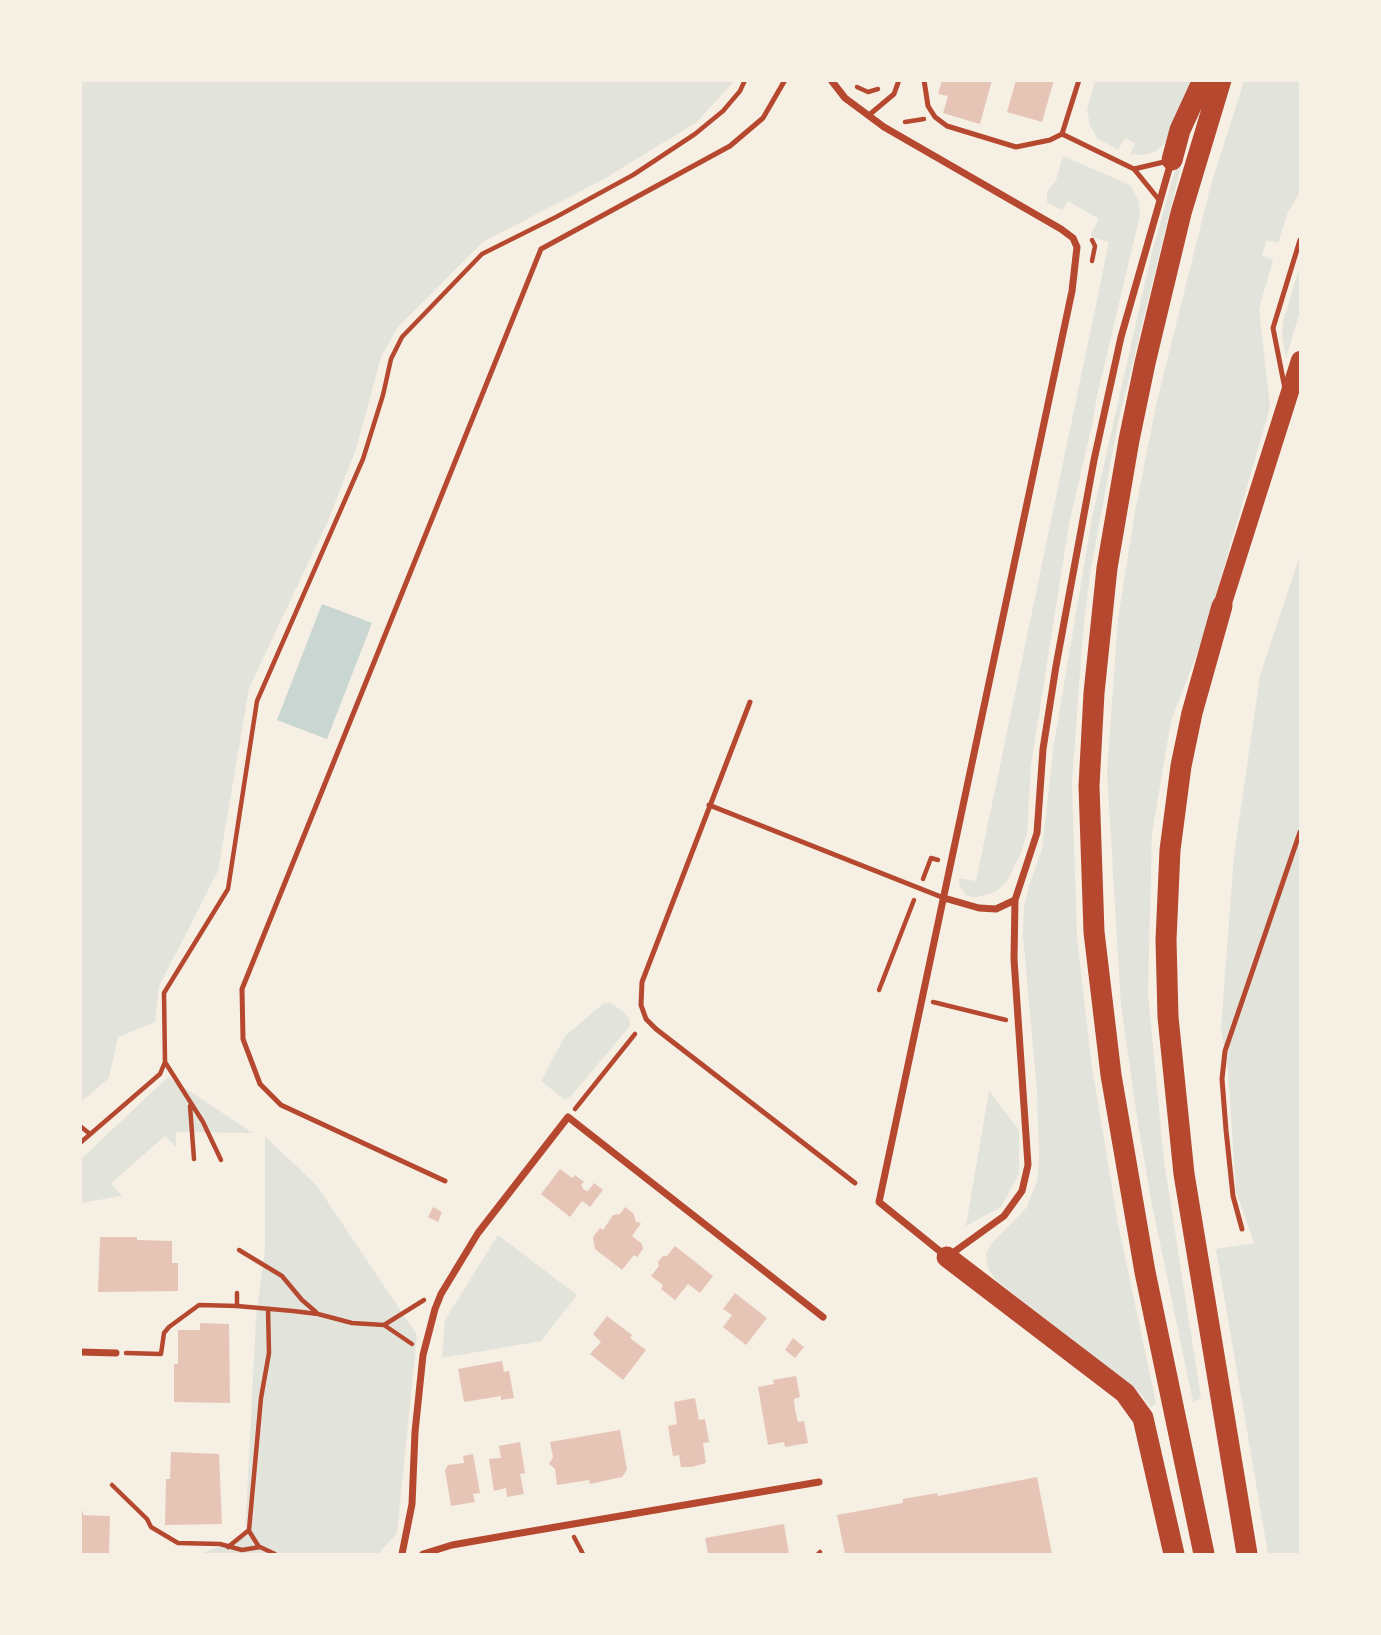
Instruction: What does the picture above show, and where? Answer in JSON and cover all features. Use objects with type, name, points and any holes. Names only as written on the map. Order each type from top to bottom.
[{"type":"highway","points":[[1172,160],[1180,130],[1203,80]]},
{"type":"highway","points":[[1203,1555],[1145,1272],[1113,1088],[1094,932],[1089,786],[1092,706],[1107,568],[1129,440],[1178,226],[1221,80]]},
{"type":"highway","points":[[1222,606],[1192,713],[1181,766],[1170,850],[1166,940],[1168,1017],[1184,1174],[1247,1555]]},
{"type":"highway","points":[[947,1257],[1125,1393],[1143,1418],[1174,1555]]},
{"type":"main road","points":[[1222,606],[1300,360]]},
{"type":"street","points":[[831,80],[845,98],[904,139],[1060,229],[1073,239],[1077,247],[1072,291],[879,1202],[947,1257],[1004,1216],[1022,1191],[1028,1165],[1014,959],[1015,900],[1037,833],[1043,749],[1050,701],[1091,471],[1121,337],[1172,160]]},
{"type":"street","points":[[944,898],[979,908],[996,909],[1015,900]]},
{"type":"street","points":[[402,1555],[412,1504],[423,1355],[441,1294],[478,1233],[568,1117],[822,1317]]},
{"type":"street","points":[[80,1352],[116,1353]]},
{"type":"street","points":[[423,1555],[452,1545],[819,1482]]},
{"type":"lane","points":[[445,1181],[281,1105],[260,1084],[243,1039],[242,989],[541,249],[730,146],[763,118],[785,80]]},
{"type":"lane","points":[[869,115],[894,94],[899,80]]},
{"type":"lane","points":[[924,80],[929,106],[935,117],[947,126],[1016,147],[1050,140],[1062,134],[1079,80]]},
{"type":"lane","points":[[1062,134],[1134,169],[1160,201]]},
{"type":"lane","points":[[1134,169],[1172,160]]},
{"type":"lane","points":[[1287,402],[1273,328],[1300,240]]},
{"type":"lane","points":[[750,702],[642,982],[640,998],[643,1012],[656,1029],[855,1183]]},
{"type":"lane","points":[[709,805],[944,898]]},
{"type":"lane","points":[[1242,1229],[1233,1196],[1226,1130],[1222,1079],[1225,1051],[1300,832]]},
{"type":"path","points":[[80,1143],[160,1074],[165,1062],[164,993],[228,888],[257,701],[363,459],[391,359],[402,337],[482,254],[633,175],[685,141],[723,111],[740,91],[745,80]]},
{"type":"path","points":[[852,80],[907,125]]},
{"type":"path","points":[[868,92],[888,80]]},
{"type":"path","points":[[1089,273],[1095,246],[1090,237]]},
{"type":"path","points":[[878,990],[931,858],[952,863]]},
{"type":"path","points":[[923,999],[1006,1020]]},
{"type":"path","points":[[568,1117],[635,1034]]},
{"type":"path","points":[[165,1062],[203,1122],[221,1160]]},
{"type":"path","points":[[189,1101],[194,1159]]},
{"type":"path","points":[[80,1126],[90,1134]]},
{"type":"path","points":[[239,1250],[282,1276],[318,1314]]},
{"type":"path","points":[[237,1293],[237,1306]]},
{"type":"path","points":[[384,1325],[423,1300],[441,1294]]},
{"type":"path","points":[[116,1353],[161,1354],[164,1333],[199,1305],[318,1314],[352,1323],[384,1325],[423,1355]]},
{"type":"path","points":[[268,1309],[269,1353],[261,1398],[249,1530],[260,1547],[275,1555]]},
{"type":"path","points":[[112,1485],[147,1519],[151,1527],[178,1543],[220,1544],[242,1550],[260,1547]]},
{"type":"path","points":[[228,1547],[249,1530]]},
{"type":"shaded area","points":[[81,80],[734,81],[697,122],[604,179],[483,242],[398,327],[381,357],[356,449],[328,521],[249,688],[218,871],[159,986],[155,1022],[118,1037],[109,1078],[81,1102]]},
{"type":"shaded area","points":[[1095,81],[1192,81],[1172,136],[1155,152],[1142,155],[1130,154],[1135,143],[1125,138],[1118,150],[1097,138],[1090,125],[1087,110]]},
{"type":"shaded area","points":[[1244,81],[1300,81],[1300,192],[1288,212],[1278,243],[1267,240],[1262,255],[1273,260],[1259,309],[1270,407],[1206,630],[1171,721],[1152,833],[1148,994],[1164,1161],[1201,1398],[1193,1402],[1151,1200],[1121,1005],[1107,773],[1118,619],[1135,512],[1157,401],[1210,188]]},
{"type":"shaded area","points":[[1188,137],[1118,423],[1091,568],[1083,632],[1072,782],[1077,938],[1092,1067],[1118,1224],[1156,1403],[1151,1408],[1141,1394],[996,1280],[988,1268],[986,1254],[992,1243],[1027,1207],[1037,1181],[1037,1092],[1023,935],[1024,907],[1042,849],[1054,744],[1092,518],[1151,256],[1181,149]]},
{"type":"shaded area","points":[[1063,156],[1130,185],[1138,200],[1140,215],[1069,524],[1031,765],[1027,834],[1006,883],[995,892],[974,898],[966,895],[959,885],[959,878],[976,881],[1109,242],[1091,234],[1099,219],[1068,201],[1062,210],[1047,202],[1047,192],[1056,180]]},
{"type":"shaded area","points":[[1300,265],[1300,311],[1286,358],[1282,336],[1283,322]]},
{"type":"shaded area","points":[[1300,555],[1300,1554],[1268,1554],[1216,1249],[1254,1243],[1236,1191],[1228,1071],[1221,1029],[1234,855],[1260,676]]},
{"type":"shaded area","points":[[322,604],[372,623],[327,739],[277,720]]},
{"type":"shaded area","points":[[604,1003],[610,1003],[624,1012],[629,1018],[630,1026],[565,1100],[541,1081],[565,1036]]},
{"type":"shaded area","points":[[168,1077],[253,1133],[176,1132],[176,1147],[165,1136],[111,1183],[122,1196],[81,1203],[81,1159]]},
{"type":"shaded area","points":[[989,1091],[1019,1130],[1019,1174],[1001,1207],[966,1226]]},
{"type":"shaded area","points":[[265,1136],[317,1186],[417,1335],[397,1533],[378,1554],[201,1554],[245,1536],[256,1318],[265,1250]]},
{"type":"shaded area","points":[[498,1235],[577,1295],[541,1341],[442,1358],[445,1320]]},
{"type":"building","points":[[942,80],[992,80],[980,124],[943,113],[948,96],[938,94]]},
{"type":"building","points":[[1016,80],[1054,80],[1042,122],[1007,112]]},
{"type":"building","points":[[560,1169],[572,1178],[575,1175],[584,1182],[581,1185],[584,1190],[588,1191],[594,1183],[603,1190],[590,1207],[582,1201],[570,1217],[541,1194]]},
{"type":"building","points":[[433,1207],[442,1212],[438,1222],[428,1217]]},
{"type":"building","points":[[625,1207],[633,1213],[636,1222],[641,1223],[632,1236],[642,1244],[643,1249],[637,1257],[634,1255],[622,1270],[595,1249],[593,1237],[600,1228],[603,1230],[613,1215],[620,1214]]},
{"type":"building","points":[[100,1237],[172,1241],[172,1263],[178,1263],[178,1291],[98,1292]]},
{"type":"building","points":[[675,1246],[713,1276],[700,1293],[688,1284],[675,1300],[661,1289],[663,1285],[651,1276],[659,1266],[658,1262]]},
{"type":"building","points":[[735,1293],[767,1318],[746,1345],[723,1327],[732,1315],[723,1309]]},
{"type":"building","points":[[607,1316],[632,1335],[630,1338],[646,1350],[623,1380],[590,1354],[601,1342],[593,1334]]},
{"type":"building","points":[[200,1323],[229,1324],[230,1403],[174,1402],[174,1364],[178,1364],[178,1330],[200,1330]]},
{"type":"building","points":[[793,1338],[804,1347],[795,1358],[785,1350]]},
{"type":"building","points":[[502,1361],[504,1372],[509,1371],[514,1398],[501,1400],[501,1396],[464,1402],[458,1369]]},
{"type":"building","points":[[796,1376],[800,1397],[794,1399],[795,1410],[798,1422],[804,1421],[808,1443],[785,1447],[784,1442],[768,1445],[758,1387],[774,1384],[773,1380]]},
{"type":"building","points":[[695,1398],[699,1420],[705,1419],[709,1442],[703,1443],[706,1463],[681,1467],[679,1455],[673,1456],[668,1426],[677,1424],[674,1402]]},
{"type":"building","points":[[620,1430],[627,1470],[622,1477],[590,1484],[589,1480],[557,1485],[555,1469],[549,1464],[553,1457],[550,1442]]},
{"type":"building","points":[[520,1442],[525,1473],[520,1474],[524,1494],[507,1497],[506,1488],[494,1491],[489,1459],[501,1458],[499,1446]]},
{"type":"building","points":[[171,1452],[219,1454],[222,1524],[165,1525],[166,1479],[170,1479]]},
{"type":"building","points":[[473,1454],[480,1493],[473,1494],[475,1502],[451,1506],[445,1470],[448,1465],[464,1463],[463,1456]]},
{"type":"building","points":[[1037,1477],[1052,1554],[845,1554],[837,1515],[903,1503],[903,1499],[937,1493],[938,1496]]},
{"type":"building","points":[[80,1511],[83,1511],[83,1515],[110,1516],[109,1554],[80,1554]]},
{"type":"building","points":[[784,1524],[789,1554],[708,1554],[705,1538]]}]
